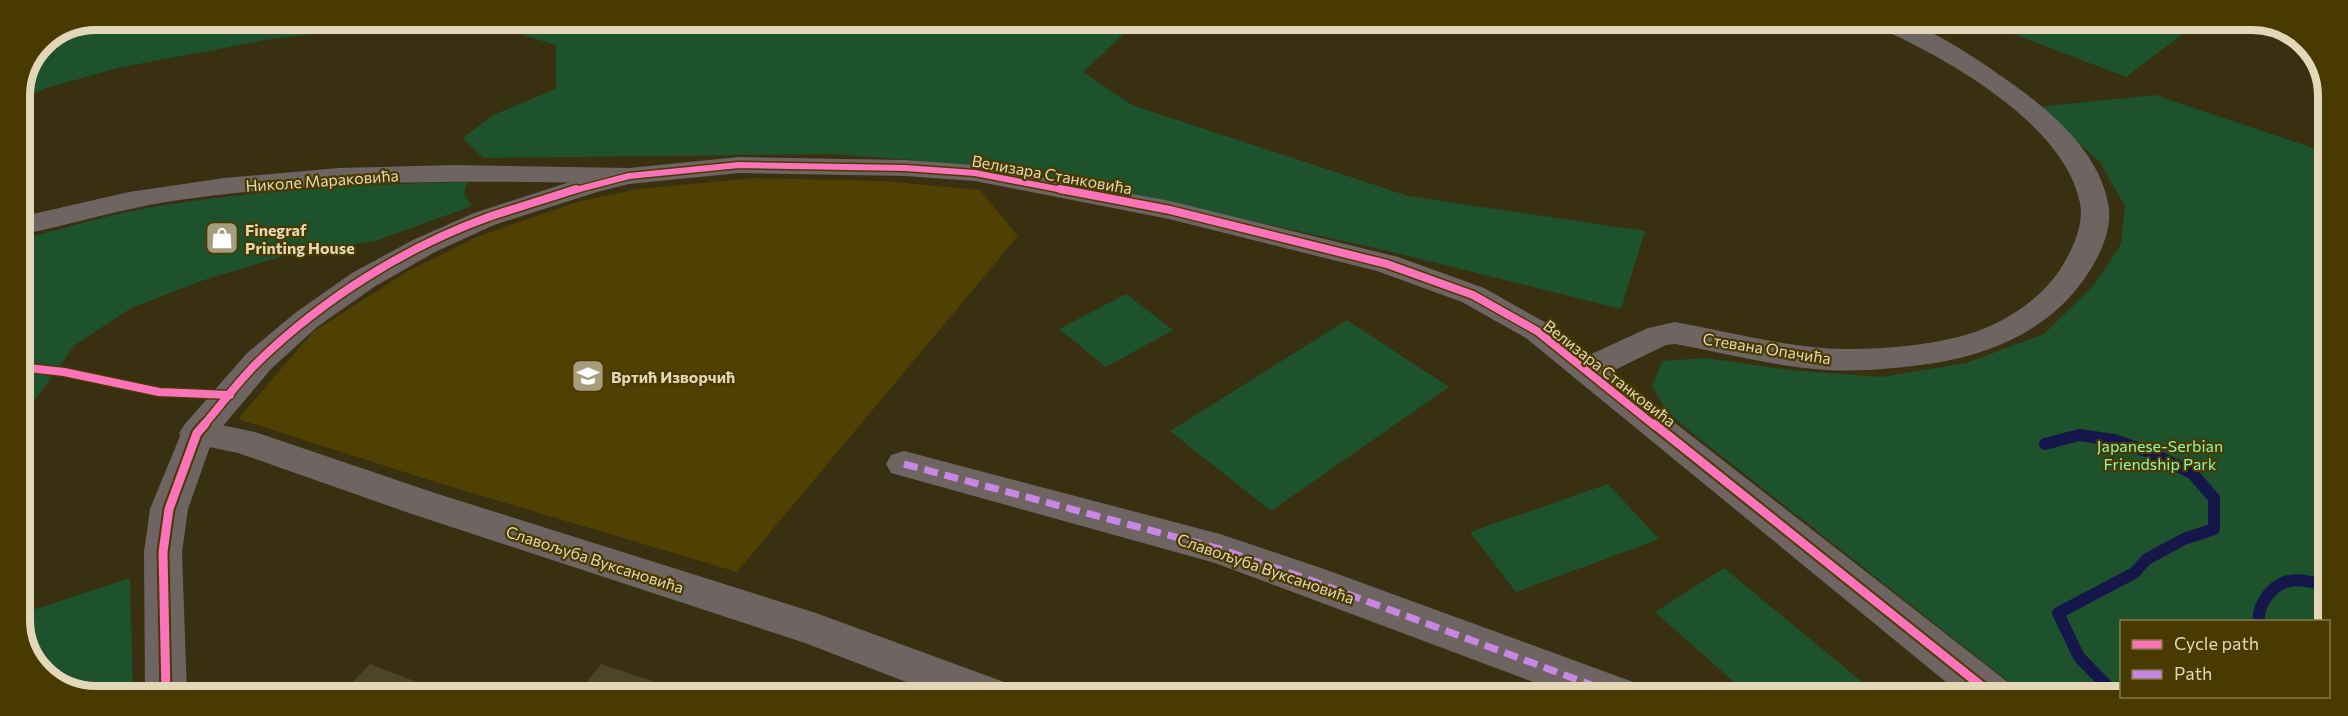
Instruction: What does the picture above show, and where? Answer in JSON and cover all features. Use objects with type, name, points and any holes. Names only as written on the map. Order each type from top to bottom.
[{"type":"street","name":"Стевана Опачића","points":[[1586,370],[1659,335],[1675,333],[1815,358],[1853,360],[1945,350],[1982,341],[2034,315],[2069,281],[2092,238],[2095,219],[2094,200],[2080,166],[2053,132],[1985,74],[1929,41],[1904,30]]},
{"type":"street","name":"Велизара Станковића","points":[[166,686],[163,552],[170,509],[197,433],[259,361],[306,320],[363,280],[424,246],[484,219],[559,194],[629,176],[739,165],[905,168],[975,172],[1170,210],[1387,264],[1443,283],[1504,311],[1537,331],[1981,686]]},
{"type":"street","name":"Николе Мараковића","points":[[30,224],[101,206],[167,194],[267,182],[356,176],[482,172],[629,176]]},
{"type":"street","name":"Славољуба Вуксановића","points":[[197,433],[242,441],[432,507],[816,630],[965,686]]},
{"type":"street","name":"Славољуба Вуксановића","points":[[903,464],[1220,549],[1594,686]]},
{"type":"shaded area","name":"Вртић Изворчић","points":[[756,178],[883,181],[980,190],[1018,236],[737,572],[442,484],[238,419],[313,332],[408,271],[479,236],[580,201],[639,189]]},
{"type":"green space","points":[[347,30],[272,39],[122,67],[46,88],[30,95],[31,83],[41,59],[59,41],[83,31]]},
{"type":"green space","points":[[434,30],[1128,30],[1083,72],[1132,105],[1408,196],[1645,231],[1621,309],[1384,250],[1064,179],[914,160],[828,154],[483,158],[463,138],[493,115],[556,89],[556,45],[516,33]]},
{"type":"green space","points":[[2003,30],[2188,30],[2126,77]]},
{"type":"green space","name":"Japanese-Serbian Friendship Park","points":[[2155,95],[2318,150],[2318,620],[2120,620],[2120,686],[2014,686],[1691,432],[1667,411],[1652,387],[1662,361],[1706,358],[1789,370],[1881,377],[1966,363],[2044,334],[2094,285],[2121,244],[2125,206],[2099,161],[2037,107]]},
{"type":"green space","points":[[467,182],[464,194],[472,206],[375,241],[294,253],[204,280],[133,307],[75,345],[30,406],[30,237],[119,214],[192,201],[310,189]]},
{"type":"green space","points":[[1126,294],[1173,330],[1106,367],[1059,329]]},
{"type":"green space","points":[[1347,320],[1449,387],[1271,511],[1170,431]]},
{"type":"green space","points":[[1608,484],[1659,539],[1516,592],[1470,532]]},
{"type":"green space","points":[[1724,568],[1867,686],[1739,686],[1655,612]]},
{"type":"green space","points":[[130,578],[133,686],[79,684],[52,670],[35,646],[31,633],[30,611]]},
{"type":"building","points":[[370,664],[427,686],[349,686]]},
{"type":"building","points":[[601,664],[667,686],[583,686]]},
{"type":"waterway","points":[[2045,444],[2079,435],[2114,440],[2149,452],[2192,473],[2214,498],[2214,529],[2184,539],[2147,559],[2134,573],[2058,613],[2079,657],[2107,686]]},
{"type":"waterway","points":[[2259,620],[2259,613],[2265,599],[2278,586],[2292,580],[2318,584]]},
{"type":"marked path","points":[[904,464],[1220,549],[1310,580],[1594,686]]},
{"type":"cycle path","points":[[166,686],[163,552],[169,509],[197,433],[259,361],[306,320],[363,280],[424,246],[484,219],[589,185],[629,176],[739,165],[905,168],[975,173],[1170,210],[1387,264],[1473,295],[1537,331],[1981,686]]},
{"type":"cycle path","points":[[30,368],[64,372],[159,392],[230,395]]},
{"type":"place","name":"Finegraf Printing House","points":[[222,238]]},
{"type":"place","name":"Вртић Изворчић","points":[[588,376]]}]
